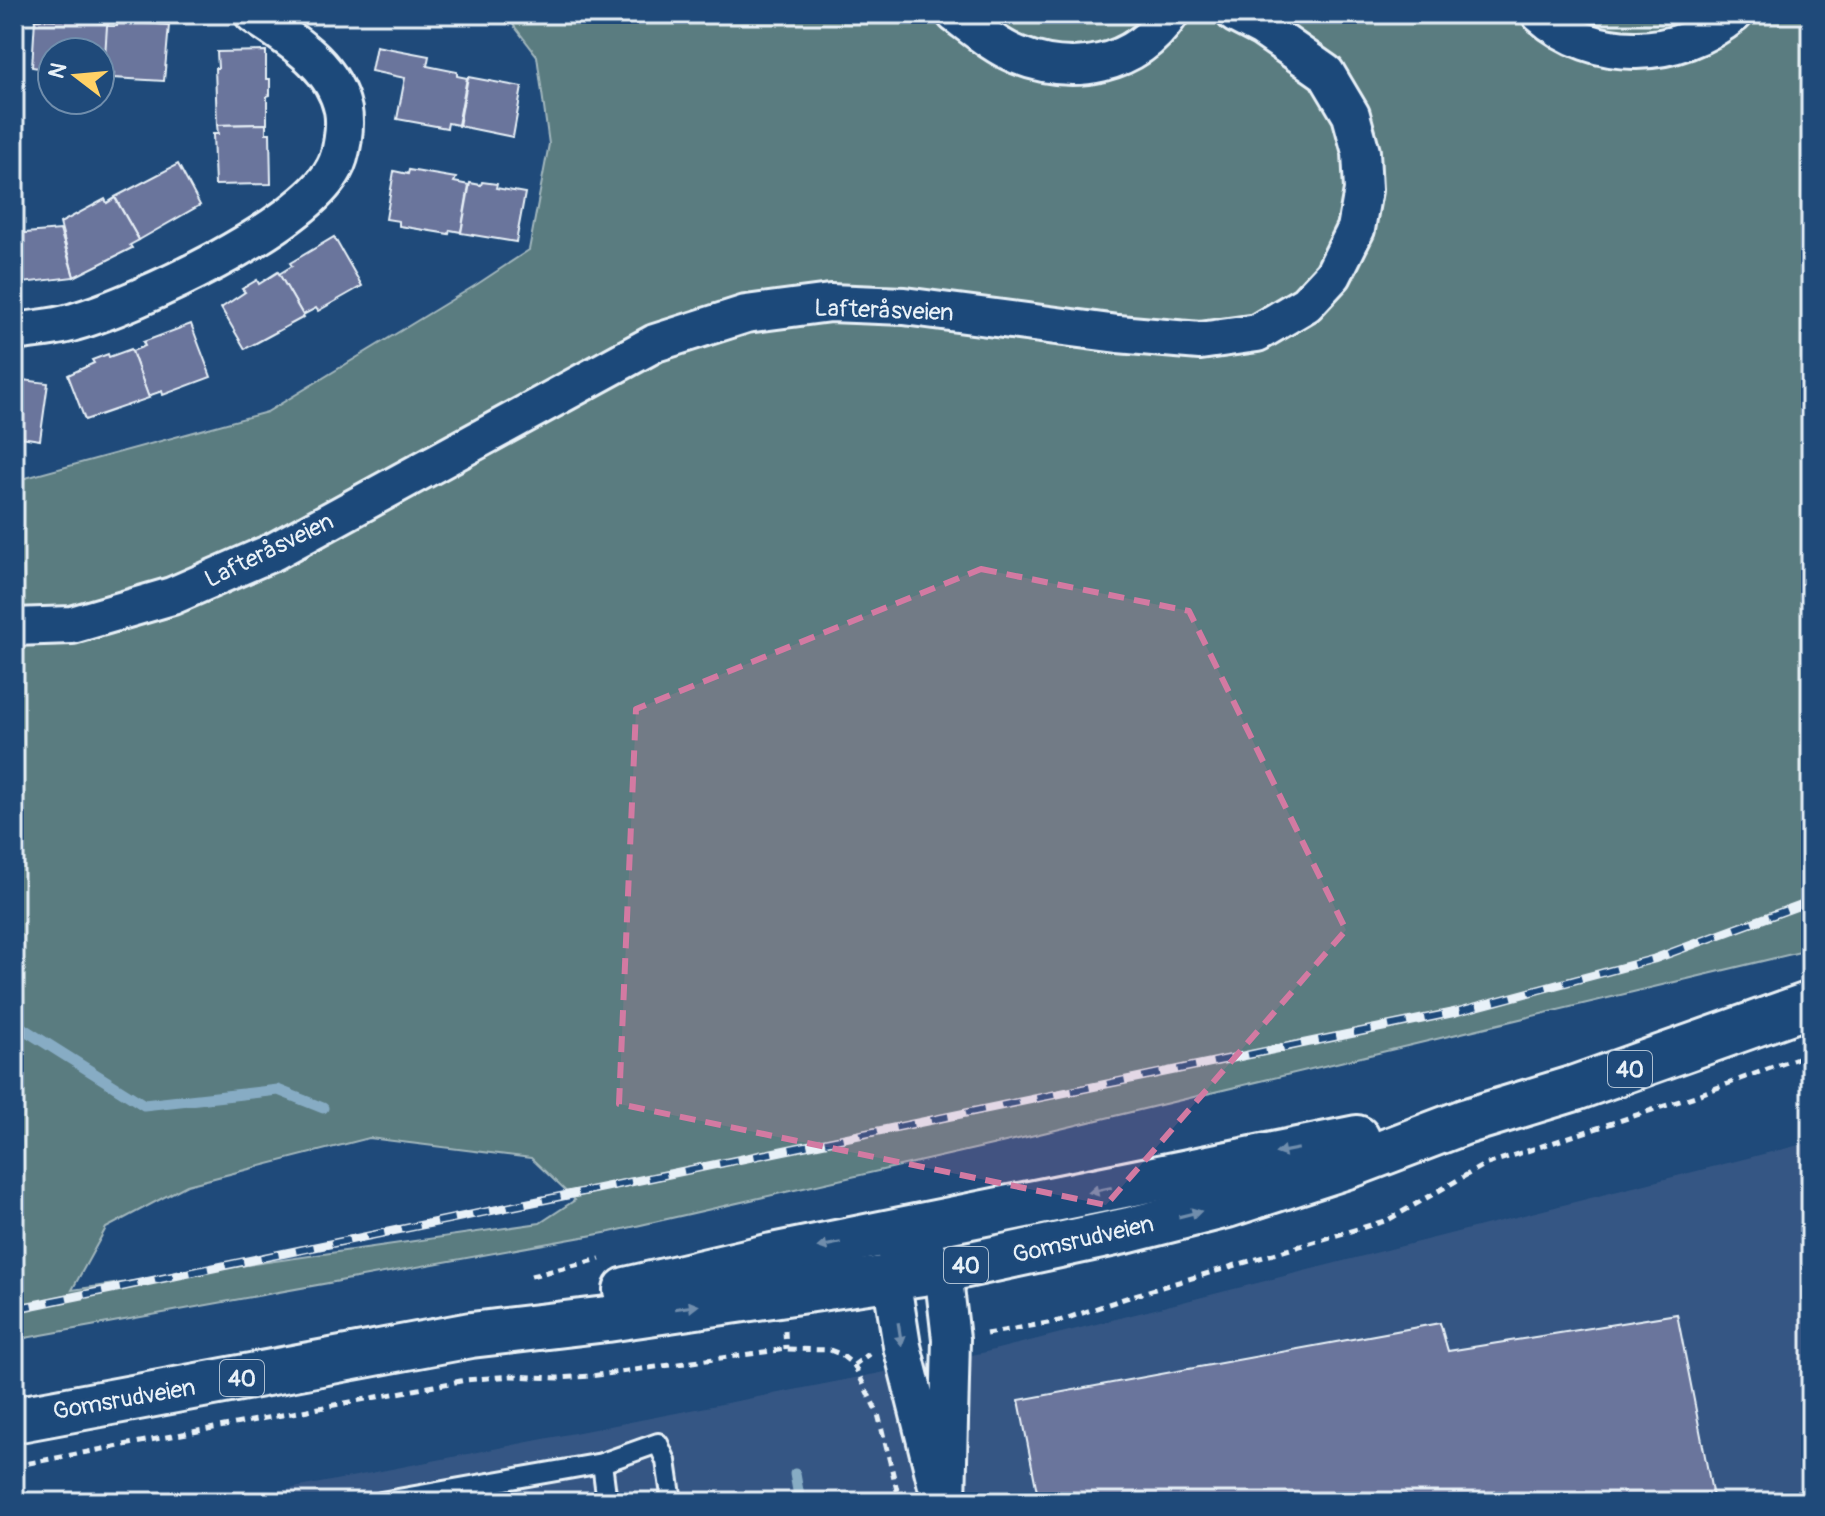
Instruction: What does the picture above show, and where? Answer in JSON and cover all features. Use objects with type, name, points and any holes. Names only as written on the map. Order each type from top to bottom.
[{"type":"main road","name":"Gomsrudveien","points":[[14,1420],[471,1335],[701,1306],[943,1270],[1227,1205],[1575,1088],[1811,1004]]},
{"type":"main road","name":"Gomsrudveien","points":[[471,1335],[605,1295],[772,1256],[1352,1139],[1447,1129]]},
{"type":"street","points":[[14,332],[72,323],[151,294],[279,224],[311,197],[335,169],[342,140],[343,111],[334,88],[325,71],[302,48],[253,14]]},
{"type":"street","points":[[955,14],[1015,54],[1071,66],[1099,65],[1123,57],[1149,39],[1170,14]]},
{"type":"street","points":[[1540,14],[1563,32],[1584,42],[1636,51],[1666,48],[1696,39],[1734,14]]},
{"type":"street","name":"Lafteråsveien","points":[[14,627],[72,625],[172,596],[273,552],[655,343],[746,314],[830,303],[904,306],[1118,334],[1200,341],[1257,333],[1306,304],[1333,275],[1356,229],[1363,190],[1361,152],[1351,115],[1326,73],[1256,19]]},
{"type":"street","points":[[941,1502],[902,1346],[891,1277],[906,1231],[943,1270],[951,1339],[947,1502]]},
{"type":"lane","points":[[381,1502],[602,1463],[658,1443],[666,1461],[672,1502]]},
{"type":"lane","points":[[602,1463],[607,1502]]},
{"type":"path","points":[[979,1335],[1059,1321],[1135,1295],[1388,1220],[1484,1165],[1695,1096],[1811,1053]]},
{"type":"path","points":[[854,1365],[877,1348]]},
{"type":"path","points":[[14,1466],[466,1380],[511,1376],[591,1376],[786,1349],[830,1350],[854,1365],[878,1414],[900,1502]]},
{"type":"highlighted area","points":[[981,569],[1189,611],[1346,930],[1106,1205],[619,1104],[636,709]]},
{"type":"shaded area","points":[[1811,1142],[1811,1502],[223,1502],[982,1353]]},
{"type":"green space","points":[[505,14],[1811,14],[1811,945],[1800,952],[1014,1140],[610,1232],[14,1340],[14,476],[22,479],[267,412],[529,250],[549,144],[537,56]],"holes":[[[369,1138],[531,1158],[575,1200],[540,1223],[72,1290],[106,1228],[187,1185]]]},
{"type":"building","points":[[64,17],[108,24],[107,36],[36,36],[36,68],[32,67],[35,19],[63,20]]},
{"type":"building","points":[[117,21],[169,25],[164,81],[116,78],[116,36],[106,36],[107,26],[117,26]]},
{"type":"building","points":[[376,46],[429,56],[427,66],[457,72],[457,76],[467,78],[458,125],[448,123],[447,128],[397,119],[405,78],[371,71]]},
{"type":"building","points":[[266,51],[266,79],[270,79],[267,124],[217,125],[217,52]]},
{"type":"building","points":[[468,77],[522,87],[513,137],[459,126]]},
{"type":"building","points":[[266,124],[266,133],[270,133],[271,184],[215,185],[213,134],[218,134],[217,125]]},
{"type":"building","points":[[178,164],[200,205],[139,240],[115,197]]},
{"type":"building","points":[[409,170],[456,178],[454,182],[469,185],[461,232],[450,230],[449,234],[399,226],[399,221],[386,219],[394,171],[408,174]]},
{"type":"building","points":[[482,182],[525,193],[516,242],[461,233],[470,183],[481,185]]},
{"type":"building","points":[[115,198],[139,240],[130,245],[132,248],[74,277],[60,223],[105,199],[107,203]]},
{"type":"building","points":[[60,230],[74,277],[14,284],[14,234]]},
{"type":"building","points":[[334,237],[362,286],[318,311],[316,308],[303,315],[279,274],[292,266],[290,263]]},
{"type":"building","points":[[278,272],[304,317],[245,349],[221,308],[245,292],[242,289],[257,280],[259,284]]},
{"type":"building","points":[[191,324],[211,377],[163,395],[162,391],[148,396],[132,351],[145,346],[143,342]]},
{"type":"building","points":[[131,349],[149,398],[85,420],[68,375],[94,363],[92,360]]},
{"type":"building","points":[[14,379],[48,383],[40,440],[14,436]]},
{"type":"building","points":[[1677,1314],[1714,1502],[1039,1502],[1019,1400],[1440,1323],[1448,1351]]},
{"type":"waterway","points":[[14,1023],[144,1105],[278,1090],[323,1108]]},
{"type":"waterway","points":[[795,1474],[800,1502]]},
{"type":"railway","points":[[14,1309],[1456,1012],[1654,959],[1811,901]]}]
